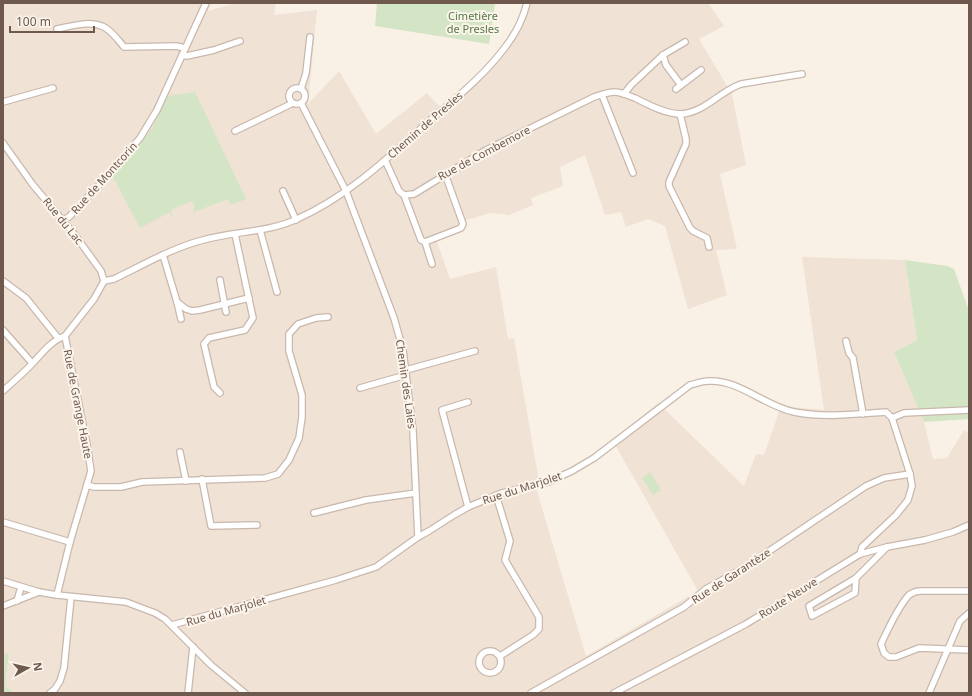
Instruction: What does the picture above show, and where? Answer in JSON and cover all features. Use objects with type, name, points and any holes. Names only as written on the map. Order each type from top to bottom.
[{"type":"street","name":"Rue de Montcorin","points":[[63,220],[69,217],[101,183],[140,138],[157,110],[206,3]]},
{"type":"street","name":"Chemin de Presles","points":[[104,281],[114,279],[186,244],[281,225],[296,220],[327,205],[385,160],[485,73],[507,46],[517,30],[527,3]]},
{"type":"street","points":[[57,29],[90,24],[104,27],[124,47],[176,46],[185,48]]},
{"type":"street","points":[[234,131],[292,103],[301,103],[304,96],[301,90],[306,73],[310,38]]},
{"type":"street","points":[[182,55],[187,56],[214,50],[240,41]]},
{"type":"street","points":[[624,94],[631,85],[663,55],[685,42]]},
{"type":"street","points":[[663,55],[666,65],[681,85]]},
{"type":"street","points":[[676,89],[701,70]]},
{"type":"street","points":[[709,247],[707,238],[690,228],[669,186],[669,182],[686,144],[680,114],[700,108],[732,87],[741,84],[802,74]]},
{"type":"street","points":[[3,102],[53,88]]},
{"type":"street","points":[[292,103],[289,99],[290,92],[294,89],[301,90]]},
{"type":"street","name":"Rue de Combemore","points":[[404,196],[414,194],[486,150],[602,94],[614,92],[624,94],[667,111],[680,114]]},
{"type":"street","points":[[602,94],[632,173]]},
{"type":"street","name":"Chemin des Laies","points":[[301,103],[346,191],[394,318],[403,350],[413,431],[418,537]]},
{"type":"street","name":"Rue du Lac","points":[[3,143],[32,185],[63,220],[101,271],[104,281]]},
{"type":"street","points":[[385,160],[399,191],[404,196],[421,240],[425,242],[432,264]]},
{"type":"street","points":[[425,242],[461,228],[463,224],[445,174]]},
{"type":"street","points":[[283,191],[296,220]]},
{"type":"street","points":[[260,230],[277,292]]},
{"type":"street","points":[[220,393],[214,387],[204,344],[209,338],[245,330],[253,318],[235,234]]},
{"type":"street","points":[[163,255],[177,302],[180,319]]},
{"type":"street","points":[[220,280],[226,312]]},
{"type":"street","points":[[3,281],[26,298],[58,338]]},
{"type":"street","points":[[3,390],[58,338],[65,336],[94,299],[104,281]]},
{"type":"street","points":[[177,302],[186,309],[192,311],[248,298]]},
{"type":"street","points":[[88,485],[94,487],[121,487],[142,482],[265,478],[278,474],[289,460],[299,438],[302,417],[302,395],[288,352],[289,334],[298,324],[316,318],[328,317]]},
{"type":"street","points":[[3,330],[32,363]]},
{"type":"street","name":"Rue de Grange Haute","points":[[57,595],[70,542],[91,471],[65,336]]},
{"type":"street","points":[[846,341],[849,353],[853,358],[863,414]]},
{"type":"street","points":[[360,388],[475,351]]},
{"type":"street","name":"Rue du Marjolet","points":[[172,625],[336,580],[372,568],[418,537],[429,532],[454,514],[468,507],[496,496],[548,482],[572,471],[594,458],[690,385],[706,381],[721,381],[737,387],[775,406],[794,412],[834,416],[886,412],[892,418],[904,414],[969,410]]},
{"type":"street","points":[[468,402],[442,410],[468,507]]},
{"type":"street","points":[[860,554],[862,546],[896,515],[908,500],[912,486],[910,474],[892,418]]},
{"type":"street","points":[[180,452],[186,481]]},
{"type":"street","name":"Rue de Garantèze","points":[[532,693],[684,606],[706,589],[744,568],[866,486],[884,478],[910,474]]},
{"type":"street","points":[[202,479],[211,526],[257,525]]},
{"type":"street","points":[[314,513],[366,500],[416,493]]},
{"type":"street","points":[[496,496],[510,541],[505,560],[539,617],[539,629],[533,635],[500,656]]},
{"type":"street","points":[[3,522],[70,542]]},
{"type":"street","name":"Route Neuve","points":[[614,693],[746,624],[860,554],[925,540],[953,532],[969,525]]},
{"type":"street","points":[[856,578],[855,593],[812,616],[809,606],[856,578],[887,547]]},
{"type":"street","points":[[3,581],[39,592],[71,597],[126,602],[155,613],[172,625],[213,666],[245,693]]},
{"type":"street","points":[[18,601],[21,587]]},
{"type":"street","points":[[969,591],[915,591],[910,594],[902,605],[881,644],[884,653],[889,656],[896,657],[919,648],[969,650]]},
{"type":"street","points":[[3,606],[39,592]]},
{"type":"street","points":[[50,693],[55,689],[60,681],[64,668],[71,597]]},
{"type":"street","points":[[929,693],[960,621],[969,613]]},
{"type":"street","points":[[188,693],[193,647]]},
{"type":"street","points":[[486,651],[493,651],[500,656],[500,667],[495,672],[488,673],[480,667],[479,659],[486,651]]},
{"type":"shaded area","points":[[3,3],[211,3],[208,11],[237,3],[276,3],[274,15],[317,10],[308,104],[339,71],[376,134],[427,93],[440,107],[482,72],[516,28],[525,3],[708,3],[724,26],[699,39],[732,94],[746,165],[720,174],[737,249],[716,250],[727,295],[688,309],[665,226],[648,219],[626,227],[621,212],[605,215],[585,155],[560,167],[563,186],[531,198],[533,205],[509,215],[490,213],[464,221],[466,228],[436,239],[450,279],[496,267],[508,339],[514,338],[540,487],[536,488],[586,656],[698,591],[613,441],[658,403],[744,486],[756,454],[764,455],[781,406],[824,410],[802,257],[905,260],[917,340],[894,352],[924,422],[933,459],[947,458],[964,430],[969,433],[969,693],[14,693],[5,686],[9,653],[3,654]]},
{"type":"green space","name":"Cimetière de Presles","points":[[377,3],[495,3],[489,44],[375,26]]},
{"type":"green space","points":[[195,92],[246,199],[231,205],[228,199],[194,212],[193,209],[195,207],[192,201],[171,210],[173,217],[170,212],[140,228],[112,175],[138,147],[153,127],[167,96]]},
{"type":"green space","points":[[905,260],[947,266],[954,269],[969,311],[969,419],[924,422],[894,352],[917,340]]},
{"type":"green space","points":[[650,472],[661,490],[653,495],[642,478]]},
{"type":"green space","points":[[9,653],[5,686],[14,693],[3,693],[3,654]]}]
